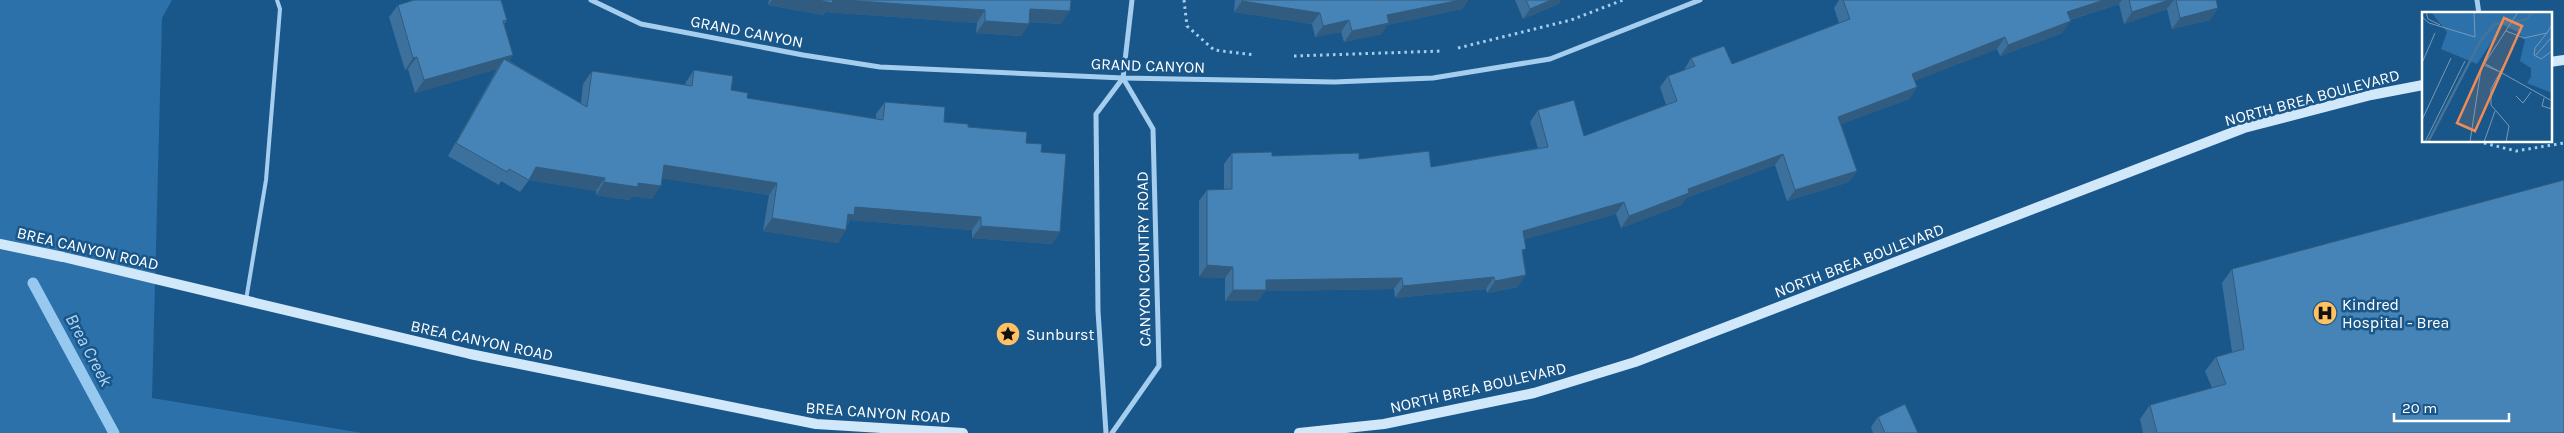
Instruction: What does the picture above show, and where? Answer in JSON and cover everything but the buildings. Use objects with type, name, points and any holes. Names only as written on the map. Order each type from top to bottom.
[{"type":"main road","name":"NORTH BREA BOULEVARD","points":[[1300,433],[1384,424],[1534,393],[1635,362],[2244,128],[2371,95],[2422,85]]},
{"type":"main road","name":"BREA CANYON ROAD","points":[[0,244],[63,257],[470,354],[816,424],[963,433]]},
{"type":"street","name":"GRAND CANYON","points":[[591,0],[641,24],[880,67],[1123,78],[1334,82],[1432,78],[1550,59],[1700,0]]},
{"type":"street","points":[[1106,433],[1098,311],[1096,114],[1123,78],[1132,0]]},
{"type":"street","name":"CANYON COUNTRY ROAD","points":[[1112,433],[1158,366],[1153,129],[1123,78]]},
{"type":"lane","points":[[246,300],[266,180],[280,9],[277,0]]},
{"type":"path","points":[[1184,0],[1187,26],[1214,50],[1258,56]]},
{"type":"path","points":[[1286,56],[1448,51],[1571,20],[1623,0]]},
{"type":"path","points":[[2484,143],[2516,151],[2564,143]]},
{"type":"shaded area","points":[[0,0],[172,0],[162,18],[152,398],[362,433],[0,433]]},
{"type":"waterway","name":"Brea Creek","points":[[33,283],[114,433]]},
{"type":"place","name":"Kindred Hospital - Brea","points":[[2325,313]]},
{"type":"place","name":"Sunburst","points":[[1008,334]]}]
